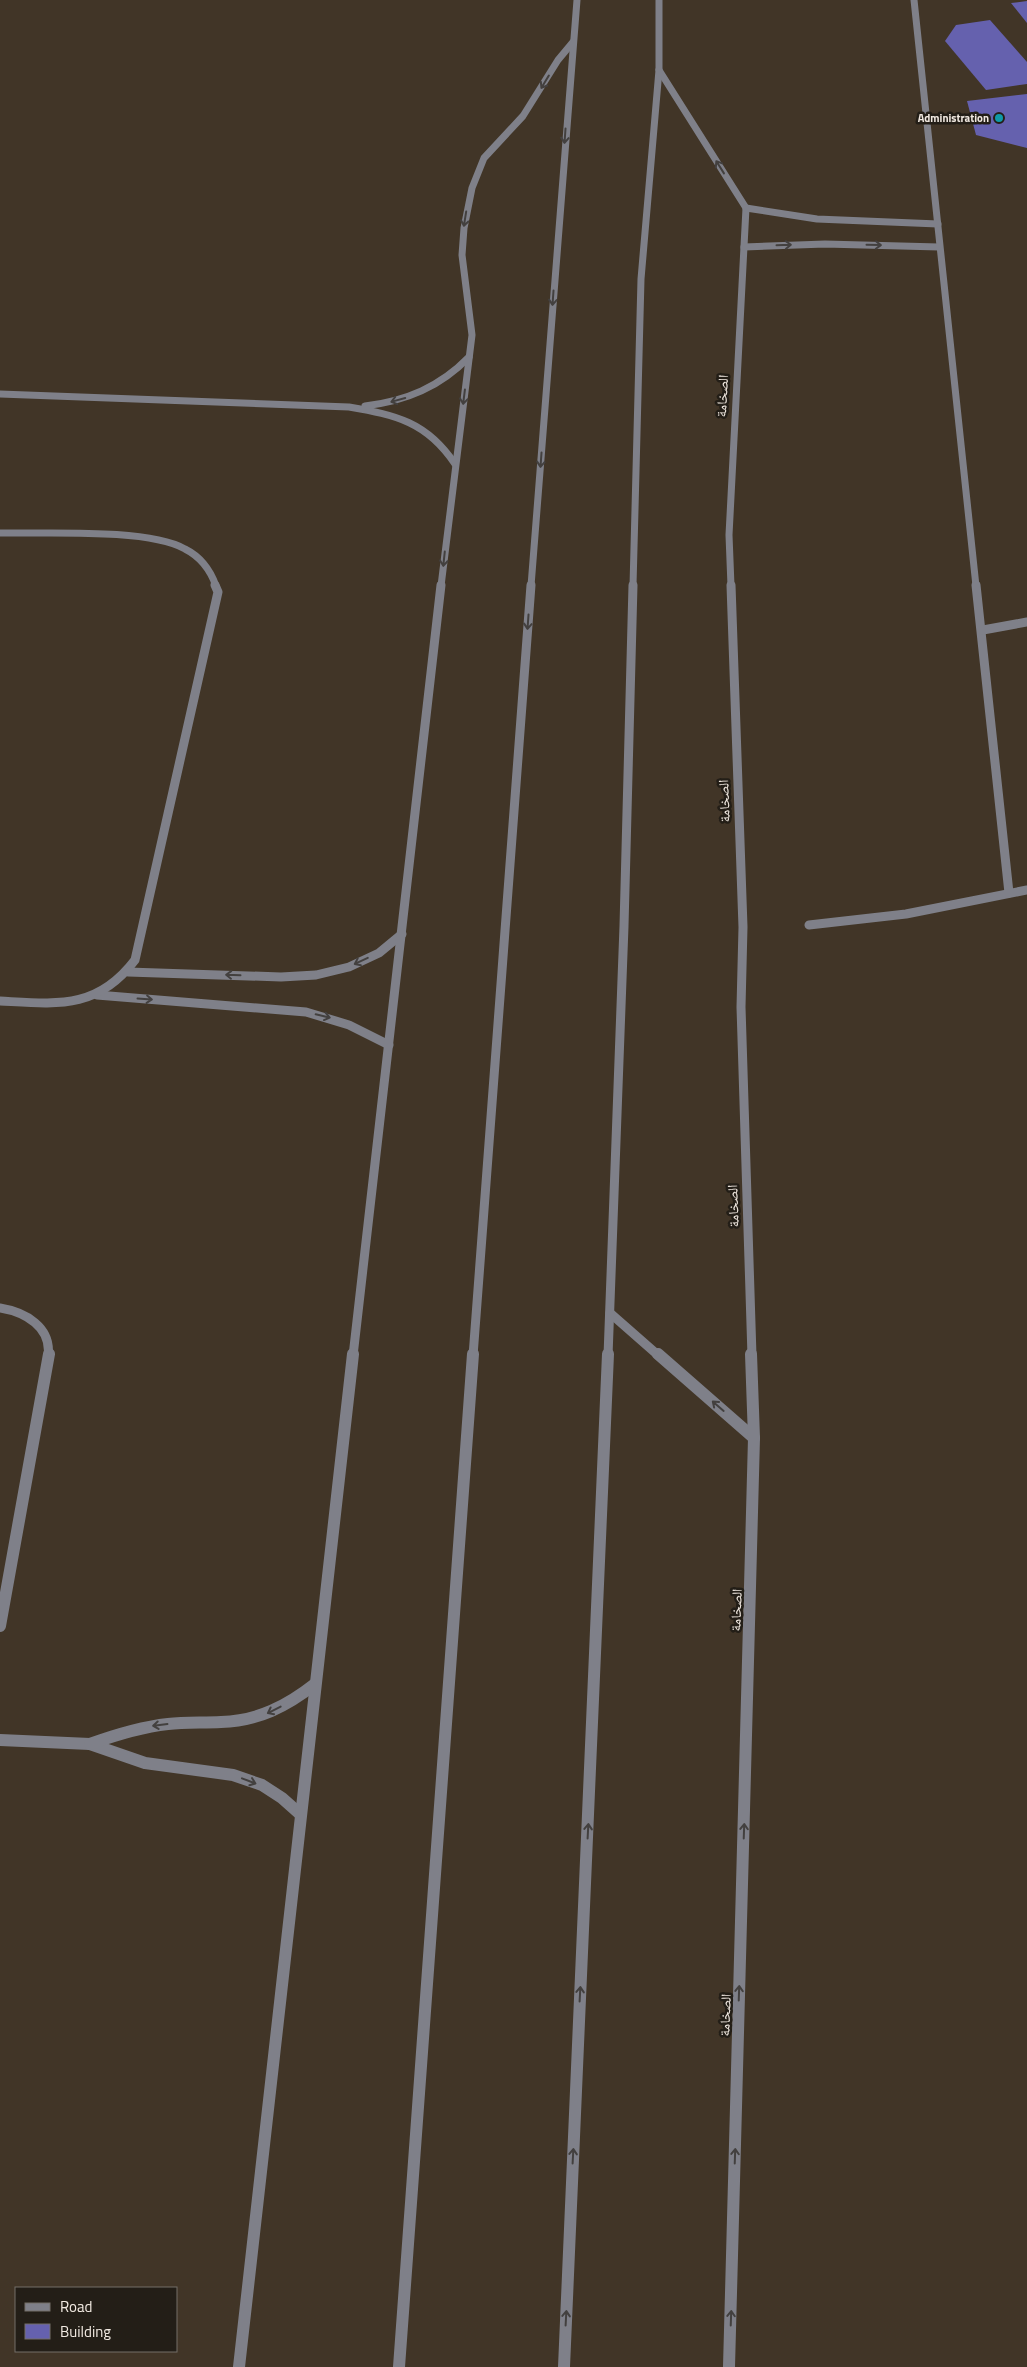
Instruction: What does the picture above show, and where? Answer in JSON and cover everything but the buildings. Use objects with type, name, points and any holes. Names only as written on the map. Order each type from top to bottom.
[{"type":"street","points":[[399,2367],[503,948],[577,0]]},
{"type":"street","points":[[564,2367],[610,1313],[624,926],[641,279],[659,70],[659,0]]},
{"type":"street","points":[[914,0],[939,246],[983,630],[1009,893]]},
{"type":"street","points":[[239,2367],[300,1814],[455,464],[469,357],[472,324],[463,275],[462,255],[467,209],[477,172],[495,144],[527,111],[558,60],[573,42]]},
{"type":"street","points":[[659,70],[746,208],[778,215],[825,220],[938,224]]},
{"type":"street","name":"الصخامة","points":[[729,2367],[754,1438],[741,1007],[742,917],[729,535],[746,208]]},
{"type":"street","points":[[744,247],[825,244],[939,246]]},
{"type":"street","points":[[349,407],[400,400],[422,392],[442,382],[469,357]]},
{"type":"street","points":[[0,394],[349,407],[379,411],[405,420],[428,432],[445,447],[455,464]]},
{"type":"street","points":[[0,533],[142,537],[167,541],[188,550],[204,562],[214,576],[218,592],[135,960],[128,972],[114,985],[96,995],[70,1002],[0,1001]]},
{"type":"street","points":[[983,630],[1027,622]]},
{"type":"street","points":[[809,925],[906,914],[1027,890]]},
{"type":"street","points":[[128,972],[281,977],[316,975],[349,967],[379,953],[402,934]]},
{"type":"street","points":[[96,995],[306,1012],[336,1019],[364,1030],[389,1045]]},
{"type":"street","points":[[0,1308],[11,1309],[36,1321],[49,1344],[47,1368],[0,1626]]},
{"type":"street","points":[[610,1313],[754,1438]]},
{"type":"street","points":[[90,1744],[119,1733],[148,1727],[179,1723],[238,1722],[266,1714],[292,1701],[315,1684]]},
{"type":"street","points":[[0,1740],[90,1744],[145,1763],[172,1768],[233,1774],[262,1785],[282,1798],[300,1814]]},
{"type":"place","name":"Administration","points":[[999,118]]}]
